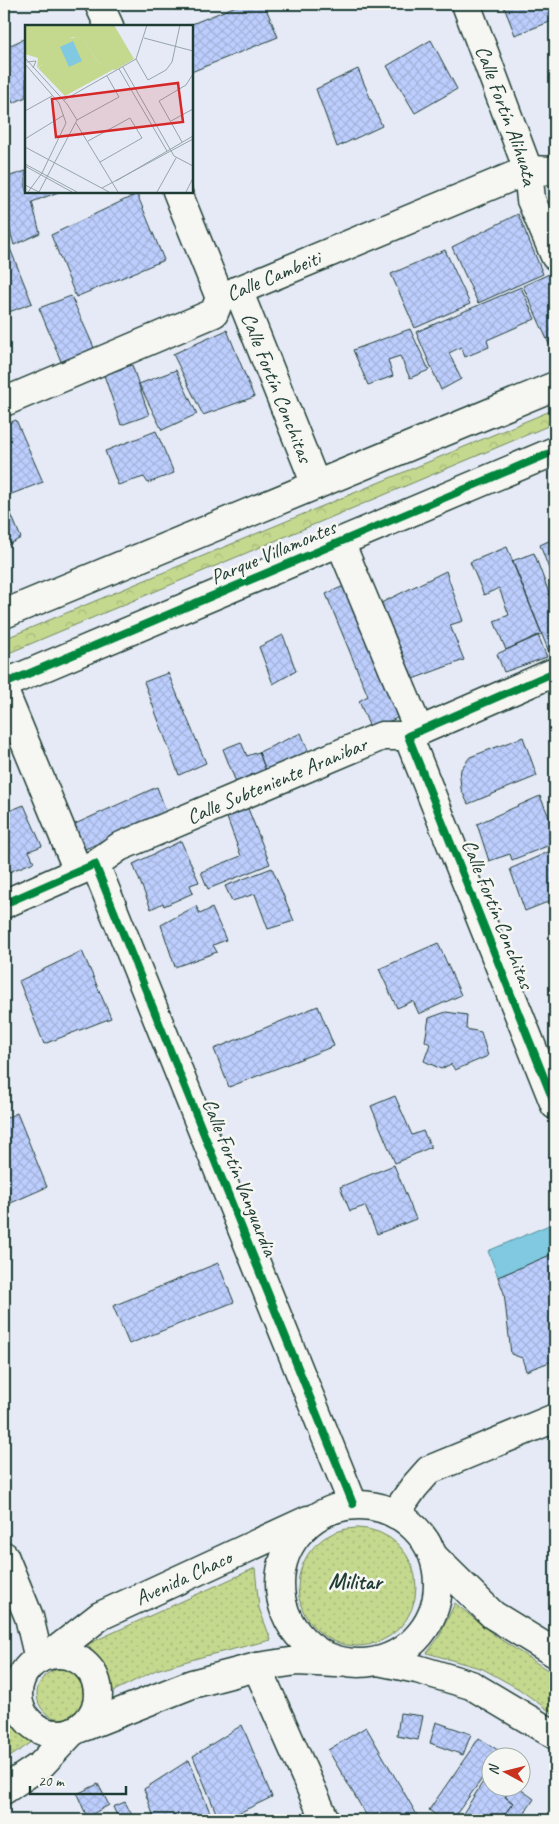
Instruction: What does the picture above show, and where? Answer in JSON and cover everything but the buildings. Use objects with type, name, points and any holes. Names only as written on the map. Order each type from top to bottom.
[{"type":"street","points":[[99,4],[109,25]]},
{"type":"street","name":"Calle Fortín Alihuata","points":[[466,4],[528,170],[531,200],[555,256]]},
{"type":"street","name":"Calle Cambeiti","points":[[4,402],[214,313],[229,294],[528,170],[555,171]]},
{"type":"street","name":"Calle Fortín Conchitas","points":[[177,192],[229,294],[316,485]]},
{"type":"street","points":[[4,614],[555,386]]},
{"type":"street","name":"Parque Villamontes","points":[[4,684],[555,451]]},
{"type":"street","name":"Calle Fortín Conchitas","points":[[340,542],[555,1105]]},
{"type":"street","name":"Calle Subteniente Aranibar","points":[[4,904],[86,868],[119,846],[382,736],[414,734],[555,672]]},
{"type":"street","name":"Calle Fortín Vanguardia","points":[[4,691],[86,868],[353,1504]]},
{"type":"street","points":[[395,1514],[429,1470],[555,1418]]},
{"type":"street","points":[[4,1790],[41,1765],[78,1730],[94,1714],[99,1698],[97,1681],[93,1673],[82,1661],[67,1655],[38,1661],[21,1678],[18,1699],[21,1709],[33,1726],[52,1735],[62,1735],[78,1730],[192,1684],[257,1667],[296,1661],[365,1662],[402,1650],[422,1632],[434,1609],[438,1583],[434,1558],[424,1537],[408,1521],[385,1508],[353,1504],[340,1506],[323,1513],[303,1528],[288,1549],[281,1573],[281,1599],[290,1622],[306,1642],[327,1656],[365,1662],[417,1669],[471,1685],[555,1735]]},
{"type":"street","name":"Avenida Chaco","points":[[4,1688],[100,1616],[323,1513]]},
{"type":"street","points":[[4,1556],[30,1617],[38,1661]]},
{"type":"street","points":[[434,1558],[493,1615],[555,1654]]},
{"type":"street","points":[[257,1667],[325,1820]]},
{"type":"green space","points":[[555,409],[555,423],[4,655],[4,639]]},
{"type":"green space","points":[[357,1528],[380,1533],[399,1545],[411,1564],[416,1587],[411,1610],[399,1629],[380,1641],[357,1646],[334,1641],[315,1629],[303,1610],[298,1587],[303,1564],[315,1545],[334,1533]]},
{"type":"green space","points":[[255,1568],[259,1608],[271,1640],[156,1670],[114,1691],[88,1644]]},
{"type":"green space","points":[[455,1603],[494,1635],[555,1675],[555,1715],[519,1689],[483,1669],[427,1653],[439,1637]]},
{"type":"green space","points":[[62,1669],[72,1671],[80,1676],[85,1684],[87,1694],[85,1704],[80,1712],[72,1717],[62,1719],[52,1717],[44,1712],[39,1704],[37,1694],[39,1684],[44,1676],[52,1671]]},
{"type":"green space","points":[[8,1709],[32,1742],[4,1761],[4,1712]]},
{"type":"water","points":[[549,1225],[555,1239],[555,1253],[498,1277],[488,1251]]},
{"type":"cycle path","points":[[4,684],[555,451]]},
{"type":"cycle path","points":[[555,672],[408,736],[555,1105]]},
{"type":"cycle path","points":[[4,904],[95,864],[353,1504]]},
{"type":"district","name":"Militar","points":[[355,1582]]}]
